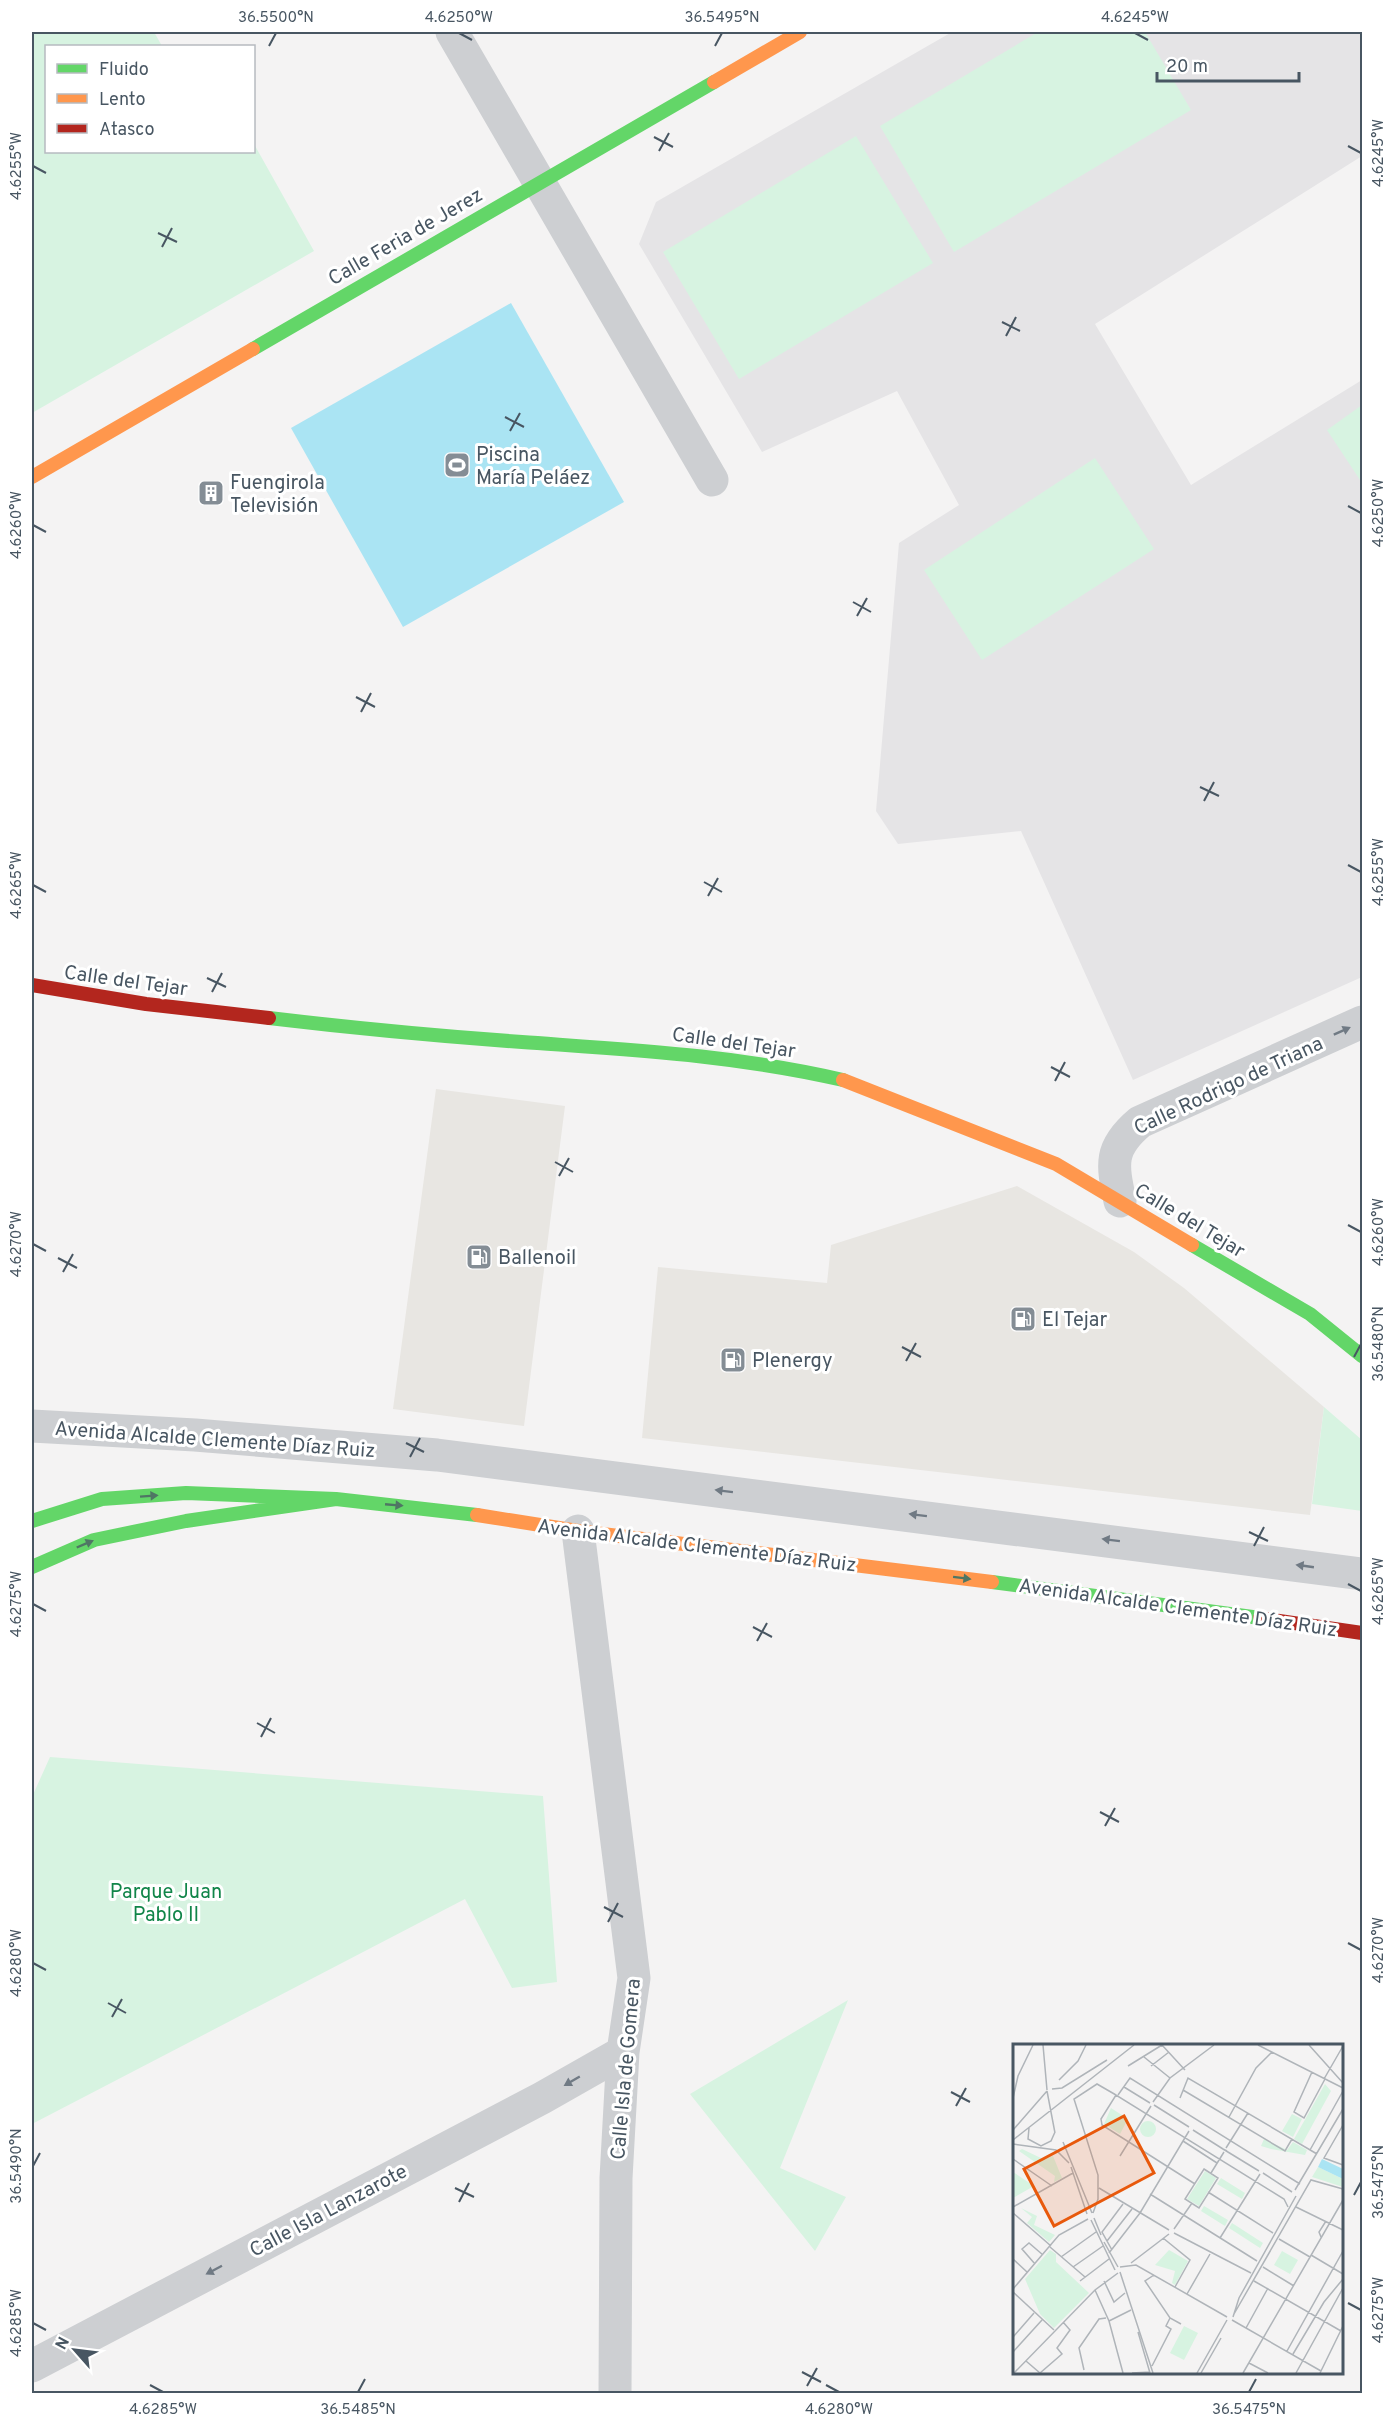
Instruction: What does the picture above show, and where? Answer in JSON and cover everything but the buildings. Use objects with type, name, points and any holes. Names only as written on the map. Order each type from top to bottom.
[{"type":"main road","name":"Calle Feria de Jerez","points":[[32,477],[537,182],[800,32]]},
{"type":"main road","name":"Calle del Tejar","points":[[32,985],[146,1004],[398,1033],[676,1053],[777,1065],[855,1083],[1056,1164],[1310,1314],[1362,1356]]},
{"type":"main road","name":"Avenida Alcalde Clemente Díaz Ruiz","points":[[32,1521],[102,1499],[186,1493],[336,1499],[429,1508],[578,1531],[1053,1589],[1362,1633]]},
{"type":"main road","points":[[32,1567],[94,1540],[186,1521],[336,1499]]},
{"type":"street","points":[[452,32],[712,480]]},
{"type":"street","name":"Calle Rodrigo de Triana","points":[[1120,1201],[1114,1155],[1123,1136],[1140,1122],[1362,1022]]},
{"type":"street","name":"Avenida Alcalde Clemente Díaz Ruiz","points":[[32,1426],[195,1435],[437,1455],[1362,1574]]},
{"type":"street","name":"Calle Isla de Gomera","points":[[578,1531],[634,1978],[623,2052],[615,2178],[615,2394]]},
{"type":"street","name":"Calle Isla Lanzarote","points":[[32,2366],[542,2098],[623,2052]]},
{"type":"shaded area","points":[[952,32],[1362,32],[1362,156],[1095,324],[1191,485],[1362,380],[1362,977],[1133,1080],[1021,831],[898,844],[876,811],[899,543],[959,505],[897,391],[762,452],[639,244],[656,202]]},
{"type":"shaded area","name":"Ballenoil","points":[[436,1089],[565,1106],[524,1426],[393,1409]]},
{"type":"shaded area","name":"El Tejar","points":[[1017,1186],[1134,1252],[1184,1288],[1324,1407],[1310,1515],[642,1438],[658,1267],[827,1283],[831,1245]]},
{"type":"green space","points":[[32,32],[154,32],[161,45],[45,45],[45,153],[255,153],[255,146],[314,251],[32,413]]},
{"type":"green space","points":[[1038,32],[1145,32],[1191,110],[954,252],[880,126]]},
{"type":"green space","points":[[856,136],[933,263],[739,379],[663,252]]},
{"type":"green space","points":[[1362,405],[1362,483],[1327,430]]},
{"type":"green space","points":[[1095,458],[1154,549],[982,660],[924,570]]},
{"type":"green space","points":[[1324,1407],[1362,1440],[1362,1511],[1312,1504]]},
{"type":"green space","name":"Parque Juan Pablo II","points":[[50,1757],[543,1796],[557,1982],[512,1988],[465,1899],[32,2124],[32,1797]]},
{"type":"green space","points":[[848,2000],[780,2168],[846,2197],[815,2251],[690,2094]]},
{"type":"water","name":"Piscina María Peláez","points":[[511,303],[624,502],[403,627],[291,428]]},
{"type":"traffic: fast","points":[[253,349],[714,82]]},
{"type":"traffic: fast","points":[[269,1018],[723,1059],[843,1080]]},
{"type":"traffic: fast","points":[[1192,1245],[1310,1314],[1362,1356]]},
{"type":"traffic: fast","points":[[32,1521],[102,1499],[186,1493],[336,1499],[477,1515]]},
{"type":"traffic: fast","points":[[32,1567],[94,1540],[186,1521],[336,1499]]},
{"type":"traffic: fast","points":[[992,1582],[1260,1618]]},
{"type":"traffic: slow","points":[[714,82],[800,32]]},
{"type":"traffic: slow","points":[[32,477],[253,349]]},
{"type":"traffic: slow","points":[[843,1080],[1056,1164],[1192,1245]]},
{"type":"traffic: slow","points":[[477,1515],[578,1531],[992,1582]]},
{"type":"traffic: jam","points":[[32,985],[146,1004],[269,1018]]},
{"type":"traffic: jam","points":[[1260,1618],[1362,1633]]},
{"type":"place","name":"Piscina María Peláez","points":[[457,465]]},
{"type":"place","name":"Fuengirola Televisión","points":[[211,493]]},
{"type":"place","name":"Ballenoil","points":[[479,1257]]},
{"type":"place","name":"El Tejar","points":[[1023,1319]]},
{"type":"place","name":"Plenergy","points":[[733,1360]]}]
